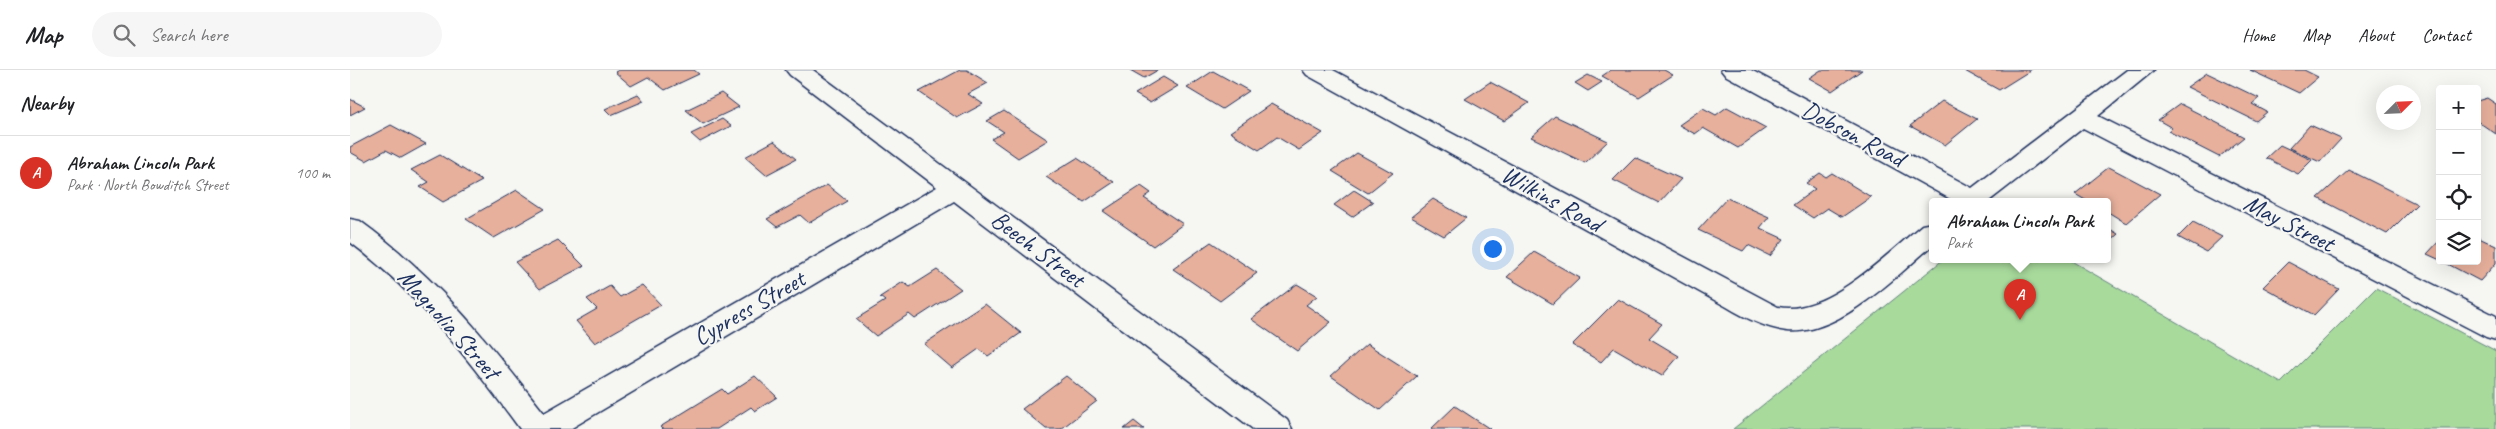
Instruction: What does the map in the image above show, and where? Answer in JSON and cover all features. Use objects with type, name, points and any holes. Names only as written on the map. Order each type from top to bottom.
[{"type":"street","name":"Beech Street","points":[[798,70],[1276,429]]},
{"type":"street","name":"Wilkins Road","points":[[1314,70],[1737,300],[1765,313],[1793,320],[1816,317],[1846,300],[1929,234]]},
{"type":"street","name":"Dobson Road","points":[[1733,70],[1967,198]]},
{"type":"street","points":[[1976,198],[2142,70]]},
{"type":"street","name":"May Street","points":[[2082,117],[2496,329]]},
{"type":"street","name":"Cypress Street","points":[[542,429],[956,188]]},
{"type":"street","name":"Magnolia Street","points":[[350,228],[382,252],[429,294],[462,332],[538,429]]},
{"type":"green space","points":[[1939,263],[2075,263],[2281,383],[2376,288],[2496,351],[2496,429],[1733,429]]},
{"type":"building","points":[[619,70],[694,70],[699,74],[665,90],[648,77],[631,86],[615,72]]},
{"type":"building","points":[[960,70],[967,70],[988,83],[968,94],[983,104],[957,118],[919,92]]},
{"type":"building","points":[[1130,70],[1158,70],[1144,78]]},
{"type":"building","points":[[1611,70],[1664,70],[1673,75],[1639,97],[1602,76]]},
{"type":"building","points":[[1821,70],[1862,70],[1832,91],[1809,78]]},
{"type":"building","points":[[1963,70],[2031,70],[1999,90]]},
{"type":"building","points":[[2250,70],[2304,70],[2318,77],[2299,93]]},
{"type":"building","points":[[1213,71],[1249,91],[1222,109],[1187,88]]},
{"type":"building","points":[[2207,73],[2259,98],[2252,104],[2267,112],[2256,121],[2187,87]]},
{"type":"building","points":[[1588,75],[1602,82],[1588,91],[1575,83]]},
{"type":"building","points":[[1163,77],[1178,86],[1150,103],[1135,94]]},
{"type":"building","points":[[1490,82],[1529,103],[1504,121],[1465,99]]},
{"type":"building","points":[[721,93],[739,107],[703,124],[686,110]]},
{"type":"building","points":[[638,94],[644,101],[611,115],[605,109]]},
{"type":"building","points":[[2487,98],[2496,104],[2496,134],[2481,124],[2481,100]]},
{"type":"building","points":[[350,99],[365,107],[350,115]]},
{"type":"building","points":[[1942,101],[1977,119],[1945,145],[1910,126]]},
{"type":"building","points":[[1271,104],[1323,133],[1299,150],[1277,137],[1259,150],[1230,132]]},
{"type":"building","points":[[2180,104],[2244,137],[2219,157],[2168,131],[2172,128],[2158,120]]},
{"type":"building","points":[[1727,107],[1766,128],[1738,148],[1703,128],[1695,134],[1679,125],[1703,108],[1716,115]]},
{"type":"building","points":[[1004,111],[1048,140],[1018,158],[991,139],[1004,132],[987,121]]},
{"type":"building","points":[[1555,116],[1608,141],[1585,163],[1531,137]]},
{"type":"building","points":[[722,119],[731,126],[700,142],[691,134]]},
{"type":"building","points":[[391,125],[426,144],[401,158],[386,150],[366,161],[350,152],[350,147]]},
{"type":"building","points":[[2310,125],[2341,139],[2320,162],[2289,148]]},
{"type":"building","points":[[774,141],[796,159],[766,175],[745,157]]},
{"type":"building","points":[[2280,145],[2312,160],[2298,174],[2266,158]]},
{"type":"building","points":[[1357,153],[1393,173],[1368,193],[1332,171]]},
{"type":"building","points":[[440,155],[482,181],[443,202],[420,187],[429,182],[411,170]]},
{"type":"building","points":[[1077,158],[1114,182],[1084,202],[1046,177]]},
{"type":"building","points":[[1635,158],[1681,179],[1659,203],[1613,180]]},
{"type":"building","points":[[2109,167],[2160,194],[2126,223],[2111,214],[2111,198],[2082,198],[2075,194]]},
{"type":"building","points":[[2349,170],[2417,204],[2387,234],[2318,198]]},
{"type":"building","points":[[1820,173],[1826,177],[1832,173],[1871,197],[1842,217],[1827,208],[1813,218],[1793,205],[1815,189],[1806,183]]},
{"type":"building","points":[[827,185],[847,201],[809,223],[800,215],[777,227],[767,219]]},
{"type":"building","points":[[1141,186],[1151,193],[1144,198],[1183,224],[1153,246],[1103,211]]},
{"type":"building","points":[[517,190],[545,209],[494,238],[466,219]]},
{"type":"building","points":[[1354,190],[1373,202],[1352,217],[1334,205]]},
{"type":"building","points":[[1727,198],[1769,217],[1760,228],[1784,239],[1770,256],[1748,245],[1743,251],[1698,230]]},
{"type":"building","points":[[1433,199],[1466,218],[1444,236],[1411,217]]},
{"type":"building","points":[[2193,222],[2222,237],[2206,252],[2178,237]]},
{"type":"building","points":[[2111,230],[2118,234],[2111,240]]},
{"type":"building","points":[[2481,239],[2496,246],[2496,263],[2480,281],[2450,265],[2481,265]]},
{"type":"building","points":[[558,240],[584,266],[540,289],[515,262]]},
{"type":"building","points":[[1211,242],[1257,273],[1220,301],[1173,269]]},
{"type":"building","points":[[2436,244],[2436,258],[2427,254]]},
{"type":"building","points":[[1534,252],[1580,278],[1553,304],[1507,277]]},
{"type":"building","points":[[2288,262],[2339,289],[2314,315],[2263,287]]},
{"type":"building","points":[[937,270],[961,289],[915,319],[909,314],[876,336],[856,319],[885,301],[880,297],[903,282],[910,287]]},
{"type":"building","points":[[1297,284],[1317,296],[1306,305],[1331,322],[1297,351],[1251,319]]},
{"type":"building","points":[[642,285],[661,305],[595,343],[576,321],[597,309],[587,299],[610,286],[620,297]]},
{"type":"building","points":[[1618,299],[1662,324],[1649,338],[1679,356],[1662,376],[1614,348],[1601,362],[1572,345]]},
{"type":"building","points":[[985,304],[1021,333],[988,356],[979,349],[952,368],[924,344]]},
{"type":"building","points":[[1367,344],[1417,376],[1380,410],[1331,376]]},
{"type":"building","points":[[755,376],[777,397],[755,411],[751,407],[717,429],[662,429],[660,427],[722,389],[727,394]]},
{"type":"building","points":[[1066,376],[1097,401],[1061,429],[1046,429],[1022,409]]},
{"type":"building","points":[[1455,406],[1490,429],[1431,429]]},
{"type":"building","points":[[1134,421],[1144,429],[1124,429]]},
{"type":"place","name":"Abraham Lincoln Park","points":[[2020,320]]}]
